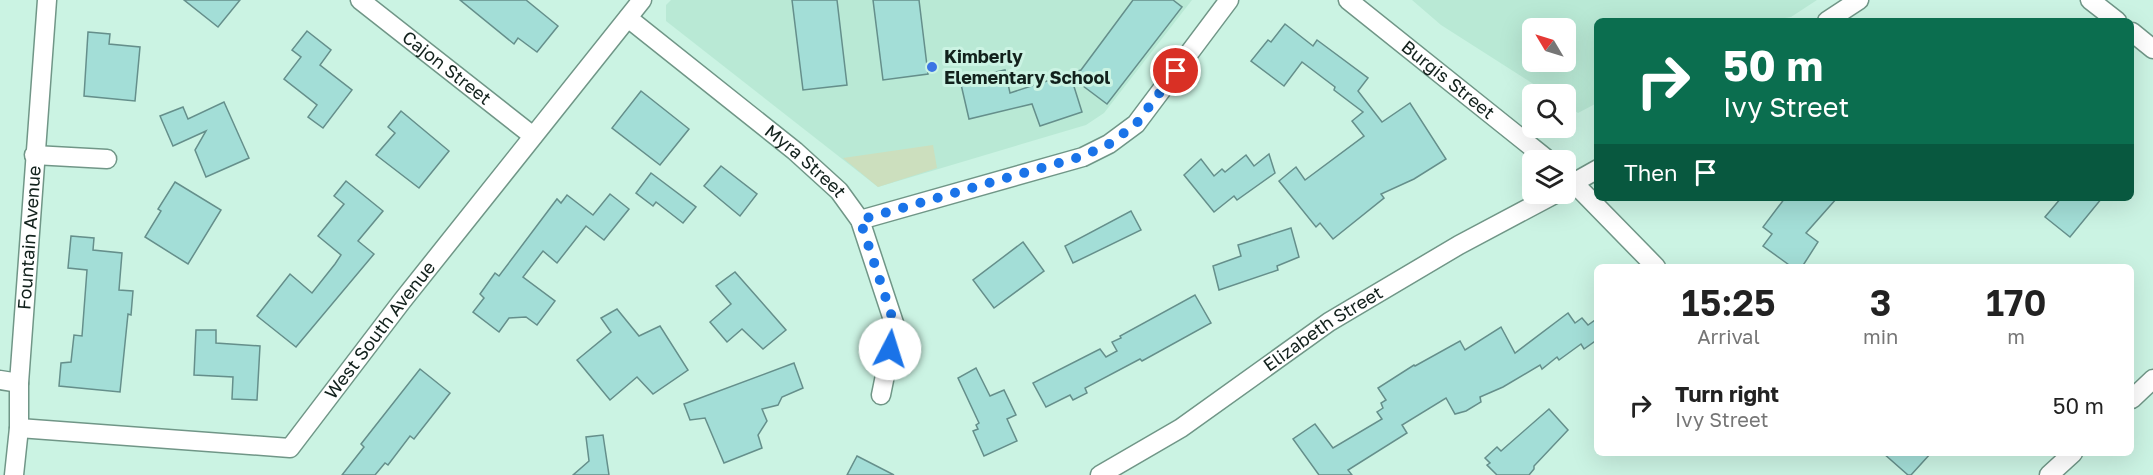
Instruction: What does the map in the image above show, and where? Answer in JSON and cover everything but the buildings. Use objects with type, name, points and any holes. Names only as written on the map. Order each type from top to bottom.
[{"type":"street","name":"Fountain Avenue","points":[[14,475],[19,428],[19,382],[34,155],[47,0]]},
{"type":"street","name":"Cajon Street","points":[[360,0],[533,136]]},
{"type":"street","name":"West South Avenue","points":[[19,428],[290,448],[402,301],[642,0]]},
{"type":"street","points":[[860,220],[1083,156],[1109,144],[1136,124],[1229,0]]},
{"type":"street","name":"Burgis Street","points":[[1348,0],[1536,150]]},
{"type":"street","points":[[1832,18],[1859,0]]},
{"type":"street","points":[[2090,0],[2113,18]]},
{"type":"street","name":"Myra Street","points":[[628,18],[795,151],[839,191],[860,220],[895,326],[881,395]]},
{"type":"street","points":[[2134,34],[2153,49]]},
{"type":"street","points":[[34,155],[107,159]]},
{"type":"street","points":[[1576,179],[1594,172]]},
{"type":"street","points":[[1576,189],[1653,264]]},
{"type":"street","name":"Elizabeth Street","points":[[1100,475],[1181,428],[1329,322],[1459,245],[1536,204]]},
{"type":"street","points":[[2134,397],[2153,379]]},
{"type":"street","points":[[0,380],[19,382]]},
{"type":"street","points":[[2049,475],[2070,456]]},
{"type":"shaded area","name":"Kimberly Elementary School","points":[[671,0],[1192,0],[1104,113],[1086,125],[878,187],[666,21],[666,5]]},
{"type":"shaded area","points":[[1412,0],[1817,0],[1791,17],[1785,18],[1594,18],[1594,105],[1578,113],[1576,112],[1576,84],[1533,84],[1441,25]]},
{"type":"shaded area","points":[[933,145],[937,168],[878,187],[843,158]]},
{"type":"place","name":"Kimberly Elementary School","points":[[932,67]]},
{"type":"route","points":[[890,349],[895,326],[860,220],[1083,156],[1109,144],[1136,124],[1176,71]]}]
